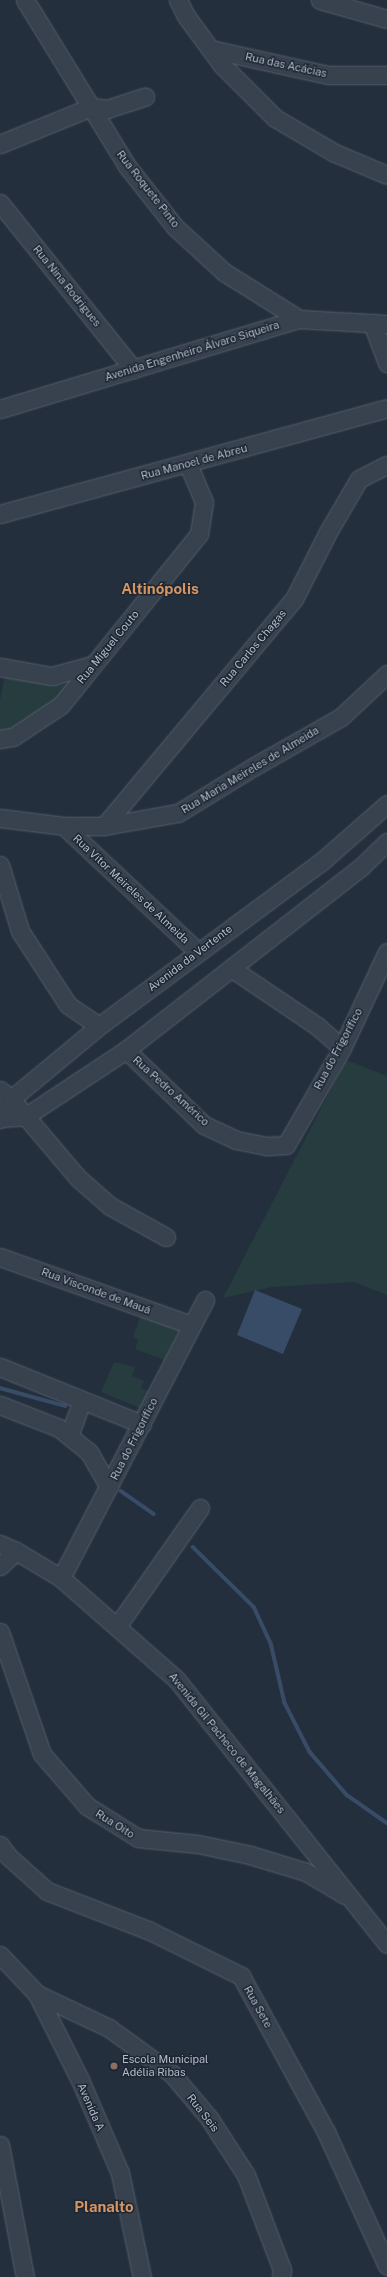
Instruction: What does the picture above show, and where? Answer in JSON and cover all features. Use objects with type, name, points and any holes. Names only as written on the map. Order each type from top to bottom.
[{"type":"street","name":"Rua Roquete Pinto","points":[[25,0],[127,166],[175,226],[224,272],[299,319]]},
{"type":"street","points":[[178,0],[186,16],[222,65],[275,118],[335,153],[384,172]]},
{"type":"street","points":[[320,0],[387,19]]},
{"type":"street","name":"Rua das Acácias","points":[[210,49],[328,76],[387,75]]},
{"type":"street","points":[[0,144],[91,107],[107,109],[145,97]]},
{"type":"street","name":"Rua Nina Rodrigues","points":[[0,203],[132,369]]},
{"type":"street","name":"Avenida Engenheiro Álvaro Siqueira","points":[[0,409],[299,319],[380,324]]},
{"type":"street","points":[[380,324],[387,363]]},
{"type":"street","name":"Rua Manoel de Abreu","points":[[0,514],[188,464],[387,408]]},
{"type":"street","name":"Rua Miguel Couto","points":[[0,739],[13,737],[61,705],[199,534],[204,502],[188,464]]},
{"type":"street","name":"Rua Carlos Chagas","points":[[104,826],[294,599],[328,532],[359,479],[387,465]]},
{"type":"street","points":[[0,667],[52,676],[92,665]]},
{"type":"street","name":"Rua Maria Meireles de Almeida","points":[[0,818],[64,826],[104,826],[178,813],[253,767],[341,717],[387,674]]},
{"type":"street","name":"Avenida da Vertente","points":[[387,804],[321,862],[5,1094],[0,1119],[26,1116],[126,1050],[362,866],[387,842]]},
{"type":"street","name":"Rua Vitor Meireles de Almeida","points":[[64,826],[198,952]]},
{"type":"street","points":[[0,865],[20,931],[68,1005],[99,1026]]},
{"type":"street","name":"Rua do Frigorífico","points":[[286,1145],[342,1048],[387,952]]},
{"type":"street","points":[[232,968],[317,1026],[342,1048]]},
{"type":"street","name":"Rua Pedro Américo","points":[[126,1050],[204,1125],[236,1140],[268,1146],[286,1145]]},
{"type":"street","points":[[5,1094],[26,1116],[78,1178],[110,1206],[166,1237]]},
{"type":"street","name":"Rua Visconde de Mauá","points":[[0,1257],[191,1325]]},
{"type":"street","name":"Rua do Frigorífico","points":[[61,1578],[205,1300]]},
{"type":"street","points":[[0,1367],[142,1424]]},
{"type":"street","points":[[69,1436],[82,1400]]},
{"type":"street","points":[[0,1406],[59,1428],[89,1452],[109,1487]]},
{"type":"street","points":[[118,1626],[200,1508]]},
{"type":"street","name":"Avenida Gil Pacheco de Magalhães","points":[[0,1544],[16,1551],[61,1578],[118,1626],[177,1680],[354,1900],[387,1944]]},
{"type":"street","points":[[0,1566],[16,1551]]},
{"type":"street","name":"Rua Oito","points":[[0,1632],[42,1754],[87,1806],[138,1838],[198,1844],[250,1855],[306,1872],[354,1900]]},
{"type":"street","name":"Rua Sete","points":[[0,1845],[8,1856],[47,1891],[150,1931],[242,1976],[326,2132],[387,2266]]},
{"type":"street","name":"Avenida A","points":[[0,1955],[38,1994],[80,2080],[120,2173],[142,2277]]},
{"type":"street","name":"Rua Seis","points":[[38,1994],[109,2028],[172,2074],[209,2118],[246,2175],[282,2270],[281,2277]]},
{"type":"street","points":[[0,2145],[25,2277]]},
{"type":"green space","points":[[5,675],[66,685],[77,676],[59,703],[0,735],[0,700]]},
{"type":"green space","points":[[346,1060],[387,1076],[387,1295],[354,1282],[272,1287],[223,1298]]},
{"type":"green space","points":[[142,1312],[181,1326],[165,1360],[135,1349],[138,1340],[133,1337]]},
{"type":"green space","points":[[114,1362],[135,1367],[132,1376],[144,1381],[141,1388],[150,1392],[142,1409],[101,1392]]},
{"type":"water","points":[[255,1290],[302,1309],[283,1354],[237,1335]]},
{"type":"waterway","points":[[0,1388],[66,1406]]},
{"type":"waterway","points":[[121,1491],[154,1514]]},
{"type":"waterway","points":[[193,1547],[254,1607],[271,1643],[285,1703],[310,1752],[347,1795],[387,1823]]},
{"type":"place","name":"Escola Municipal Adélia Ribas","points":[[114,2066]]},
{"type":"district","name":"Altinópolis","points":[[160,589]]},
{"type":"district","name":"Planalto","points":[[104,2207]]}]
